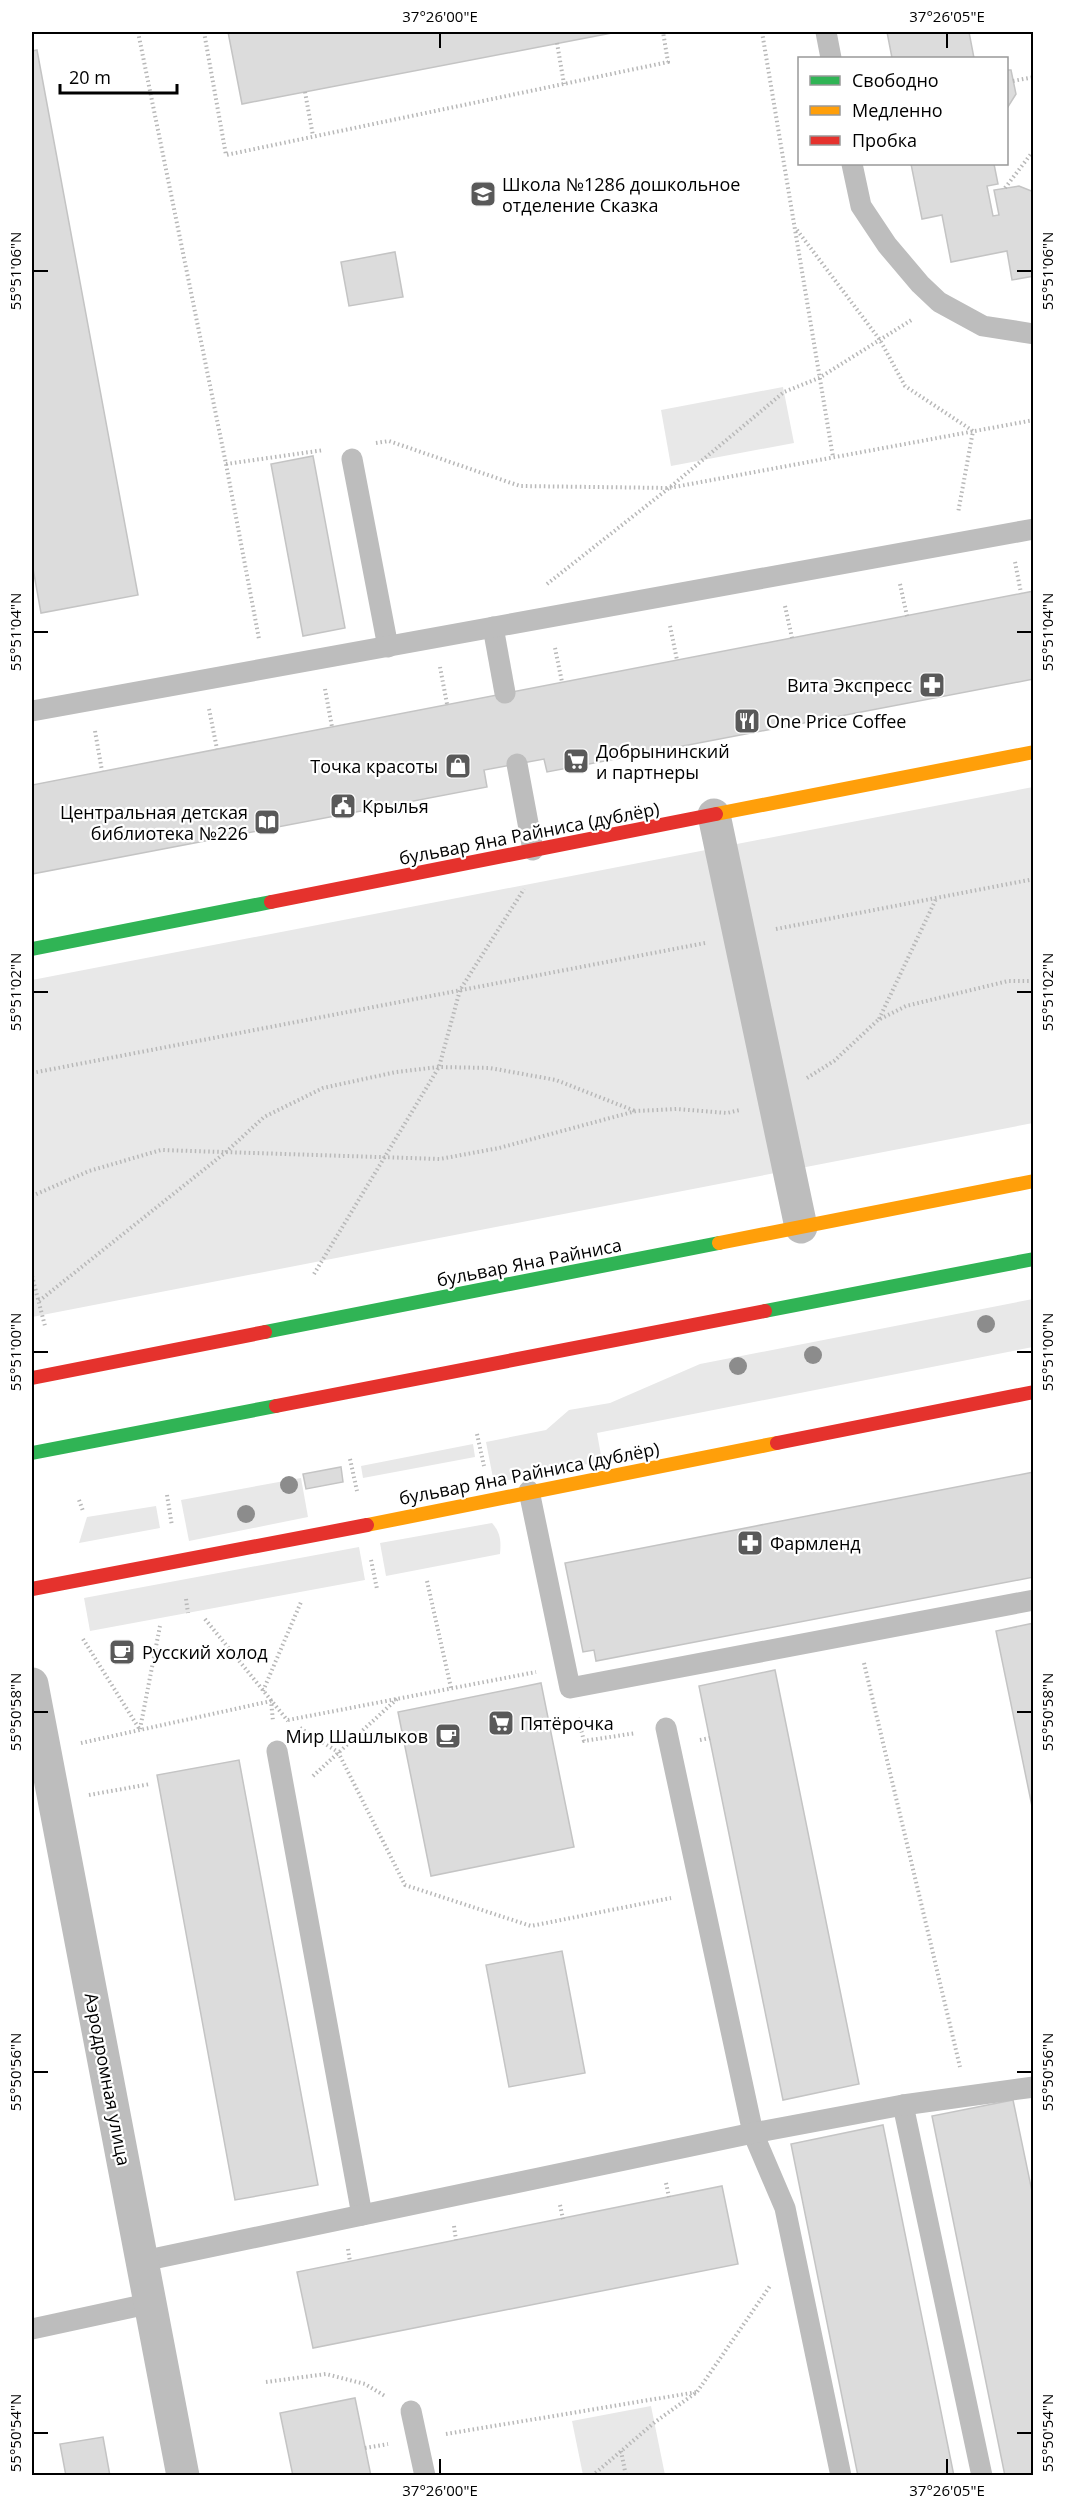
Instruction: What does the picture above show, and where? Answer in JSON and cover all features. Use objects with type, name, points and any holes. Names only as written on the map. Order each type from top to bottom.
[{"type":"street","name":"бульвар Яна Райниса (дублёр)","points":[[32,949],[1034,752]]},
{"type":"street","points":[[714,815],[801,1227]]},
{"type":"street","name":"бульвар Яна Райниса","points":[[32,1378],[1034,1182]]},
{"type":"street","points":[[32,1453],[518,1357],[1034,1259]]},
{"type":"street","name":"бульвар Яна Райниса (дублёр)","points":[[32,1588],[179,1562],[1034,1392]]},
{"type":"street","name":"Аэродромная улица","points":[[32,1684],[42,1765],[152,2303],[183,2475]]},
{"type":"lane","points":[[826,32],[831,57]]},
{"type":"lane","points":[[852,165],[861,206],[887,245],[920,284],[939,302],[983,326],[1034,334]]},
{"type":"lane","points":[[359,452],[388,647]]},
{"type":"lane","points":[[32,711],[1034,529]]},
{"type":"lane","points":[[493,627],[505,693]]},
{"type":"lane","points":[[517,764],[533,850]]},
{"type":"lane","points":[[529,1491],[570,1688],[1034,1600]]},
{"type":"lane","points":[[666,1728],[753,2133],[785,2208],[842,2475]]},
{"type":"lane","points":[[277,1751],[362,2215]]},
{"type":"lane","points":[[143,2261],[753,2133],[903,2105],[1034,2087]]},
{"type":"lane","points":[[903,2105],[982,2475]]},
{"type":"lane","points":[[32,2329],[152,2303]]},
{"type":"lane","points":[[411,2411],[425,2475]]},
{"type":"path","points":[[138,32],[226,464],[264,669]]},
{"type":"path","points":[[204,32],[226,155],[668,62],[663,32]]},
{"type":"path","points":[[762,32],[833,457]]},
{"type":"path","points":[[557,43],[564,84]]},
{"type":"path","points":[[1013,81],[1034,77]]},
{"type":"path","points":[[305,92],[313,136]]},
{"type":"path","points":[[1005,188],[1034,150]]},
{"type":"path","points":[[795,228],[880,340],[905,386],[973,431]]},
{"type":"path","points":[[539,591],[784,393],[819,378],[939,302]]},
{"type":"path","points":[[359,452],[389,441],[520,486],[669,488],[1034,420]]},
{"type":"path","points":[[952,544],[973,431]]},
{"type":"path","points":[[226,464],[331,449]]},
{"type":"path","points":[[434,638],[447,704]]},
{"type":"path","points":[[319,659],[332,727]]},
{"type":"path","points":[[204,680],[217,749]]},
{"type":"path","points":[[89,701],[102,771]]},
{"type":"path","points":[[772,930],[1034,879]]},
{"type":"path","points":[[314,1274],[439,1067],[460,990],[526,885]]},
{"type":"path","points":[[878,1020],[937,898]]},
{"type":"path","points":[[32,1073],[714,941]]},
{"type":"path","points":[[803,1081],[834,1061],[878,1020],[906,1006],[951,993],[1008,981],[1034,981]]},
{"type":"path","points":[[39,1301],[226,1152],[264,1117],[323,1088],[396,1072],[439,1067],[490,1068],[556,1080],[636,1111]]},
{"type":"path","points":[[32,1196],[89,1171],[161,1150],[440,1159],[499,1148],[636,1111],[677,1109],[727,1113],[748,1108]]},
{"type":"path","points":[[32,1276],[45,1326]]},
{"type":"path","points":[[79,1500],[83,1512]]},
{"type":"path","points":[[427,1581],[451,1688]]},
{"type":"path","points":[[263,1691],[302,1602]]},
{"type":"path","points":[[205,1619],[286,1720],[338,1752],[405,1885],[531,1926],[702,1892]]},
{"type":"path","points":[[140,1730],[160,1626]]},
{"type":"path","points":[[857,1633],[967,2096]]},
{"type":"path","points":[[83,1639],[140,1730]]},
{"type":"path","points":[[286,1720],[536,1672],[570,1688],[584,1741],[666,1728]]},
{"type":"path","points":[[287,1806],[338,1752],[399,1698]]},
{"type":"path","points":[[42,1765],[140,1730],[271,1701]]},
{"type":"path","points":[[592,2475],[697,2392],[794,2251]]},
{"type":"path","points":[[266,2382],[326,2374],[365,2384],[411,2411]]},
{"type":"path","points":[[417,2439],[697,2392]]},
{"type":"path","points":[[621,2451],[626,2475]]},
{"type":"shaded area","points":[[783,387],[794,443],[671,466],[661,410]]},
{"type":"shaded area","points":[[1033,787],[1033,1123],[32,1317],[32,980]]},
{"type":"shaded area","points":[[1033,1299],[1033,1347],[597,1433],[602,1461],[494,1483],[486,1442],[546,1430],[569,1410],[610,1403],[700,1364]]},
{"type":"shaded area","points":[[473,1444],[475,1457],[363,1478],[361,1466]]},
{"type":"shaded area","points":[[301,1478],[308,1517],[189,1541],[181,1500]]},
{"type":"shaded area","points":[[156,1506],[160,1528],[79,1543],[87,1517]]},
{"type":"shaded area","points":[[492,1523],[500,1538],[500,1554],[386,1576],[380,1543]]},
{"type":"shaded area","points":[[359,1547],[365,1580],[90,1631],[84,1598]]},
{"type":"shaded area","points":[[651,2406],[665,2475],[583,2475],[572,2421]]},
{"type":"building","points":[[228,32],[617,32],[242,104]]},
{"type":"building","points":[[887,32],[969,32],[974,57],[892,57]]},
{"type":"building","points":[[37,50],[138,595],[41,613],[32,563],[32,51]]},
{"type":"building","points":[[1008,70],[1011,70],[1016,94],[1008,107]]},
{"type":"building","points":[[911,165],[994,165],[998,184],[987,186],[993,216],[999,215],[994,190],[1019,186],[1034,192],[1034,276],[1012,280],[1007,251],[951,262],[942,215],[922,219]]},
{"type":"building","points":[[395,252],[403,297],[349,306],[341,262]]},
{"type":"building","points":[[313,456],[345,628],[303,636],[271,464]]},
{"type":"building","points":[[1034,591],[1034,679],[547,772],[544,759],[484,770],[487,787],[32,874],[32,785]]},
{"type":"building","points":[[341,1467],[343,1482],[306,1489],[303,1474]]},
{"type":"building","points":[[1034,1472],[1034,1577],[596,1661],[594,1650],[583,1652],[565,1563]]},
{"type":"building","points":[[1034,1623],[1034,1816],[996,1631]]},
{"type":"building","points":[[775,1670],[859,2084],[783,2100],[699,1686]]},
{"type":"building","points":[[541,1683],[574,1847],[431,1876],[398,1712]]},
{"type":"building","points":[[239,1760],[318,2185],[235,2200],[157,1775]]},
{"type":"building","points":[[562,1951],[585,2073],[509,2087],[486,1965]]},
{"type":"building","points":[[1013,2100],[1034,2201],[1034,2476],[1005,2476],[932,2116]]},
{"type":"building","points":[[883,2125],[954,2476],[858,2476],[791,2144]]},
{"type":"building","points":[[722,2186],[738,2264],[313,2348],[297,2272]]},
{"type":"building","points":[[355,2398],[371,2476],[293,2476],[280,2413]]},
{"type":"building","points":[[103,2437],[110,2476],[66,2476],[60,2444]]},
{"type":"traffic: fast","points":[[32,949],[271,902]]},
{"type":"traffic: fast","points":[[265,1332],[719,1243]]},
{"type":"traffic: fast","points":[[765,1311],[1034,1259]]},
{"type":"traffic: fast","points":[[32,1453],[276,1406]]},
{"type":"traffic: slow","points":[[716,814],[1034,752]]},
{"type":"traffic: slow","points":[[719,1243],[1034,1181]]},
{"type":"traffic: slow","points":[[367,1525],[777,1443]]},
{"type":"traffic: jam","points":[[271,902],[716,814]]},
{"type":"traffic: jam","points":[[276,1406],[765,1311]]},
{"type":"traffic: jam","points":[[32,1378],[265,1332]]},
{"type":"traffic: jam","points":[[777,1443],[1034,1392]]},
{"type":"traffic: jam","points":[[32,1589],[367,1525]]},
{"type":"place","name":"Школа №1286 дошкольное отделение Сказка","points":[[483,194]]},
{"type":"place","name":"Вита Экспресс","points":[[932,685]]},
{"type":"place","name":"One Price Coffee","points":[[747,721]]},
{"type":"place","name":"Добрынинский и партнеры","points":[[576,761]]},
{"type":"place","name":"Точка красоты","points":[[458,766]]},
{"type":"place","name":"Крылья","points":[[343,806]]},
{"type":"place","name":"Центральная детская библиотека №226","points":[[267,822]]},
{"type":"place","name":"Фармленд","points":[[750,1543]]},
{"type":"place","name":"Русский холод","points":[[122,1652]]},
{"type":"place","name":"Пятёрочка","points":[[501,1723]]},
{"type":"place","name":"Мир Шашлыков","points":[[448,1736]]}]
